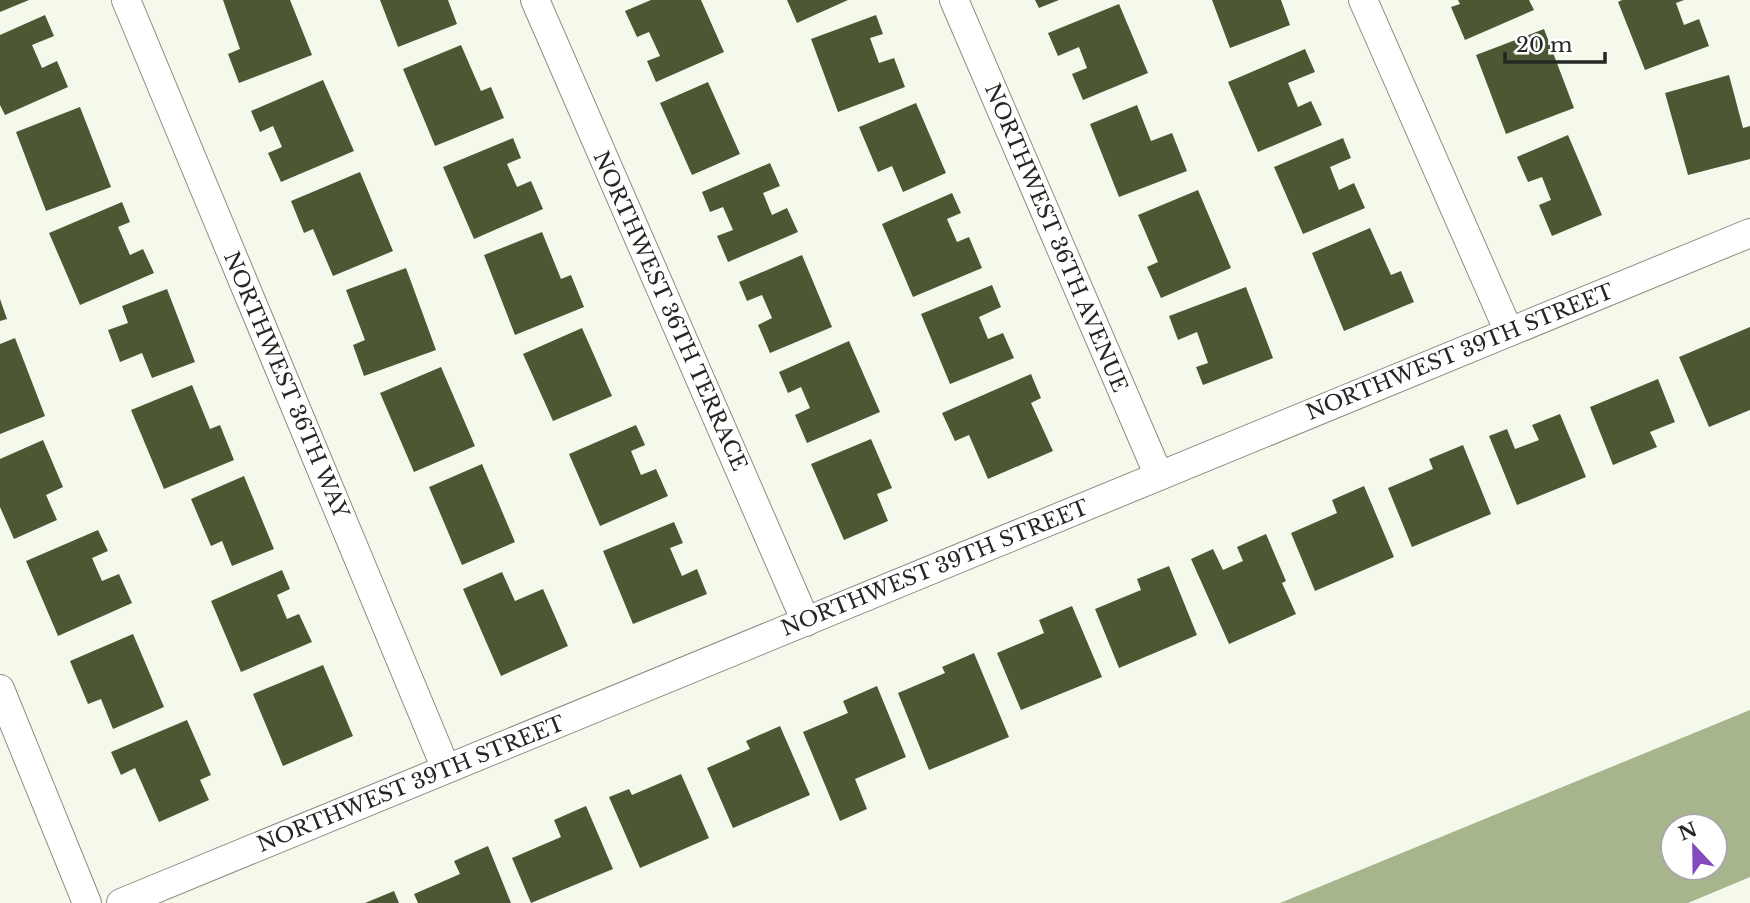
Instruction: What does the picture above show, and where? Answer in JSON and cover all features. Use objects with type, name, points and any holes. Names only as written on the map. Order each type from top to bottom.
[{"type":"street","name":"NORTHWEST 36TH WAY","points":[[126,0],[446,769]]},
{"type":"street","name":"NORTHWEST 36TH TERRACE","points":[[535,0],[806,622]]},
{"type":"street","name":"NORTHWEST 36TH AVENUE","points":[[954,0],[1159,476]]},
{"type":"street","points":[[1363,0],[1509,332]]},
{"type":"street","name":"NORTHWEST 39TH STREET","points":[[121,903],[1750,233]]},
{"type":"street","points":[[0,689],[86,903]]},
{"type":"shaded area","points":[[1750,710],[1750,877],[1688,903],[1280,903]]},
{"type":"building","points":[[0,0],[29,0],[0,12]]},
{"type":"building","points":[[223,0],[290,0],[312,55],[239,83],[228,54],[240,49]]},
{"type":"building","points":[[380,0],[448,0],[457,24],[398,47]]},
{"type":"building","points":[[651,0],[701,0],[724,52],[656,82],[647,61],[660,56],[649,32],[637,37],[625,11]]},
{"type":"building","points":[[787,0],[848,0],[797,23]]},
{"type":"building","points":[[1035,0],[1059,0],[1039,8]]},
{"type":"building","points":[[1212,0],[1281,0],[1290,25],[1230,48]]},
{"type":"building","points":[[1458,0],[1529,0],[1534,10],[1465,40],[1451,7],[1460,4]]},
{"type":"building","points":[[1684,0],[1676,3],[1684,25],[1699,19],[1709,46],[1645,70],[1618,2]]},
{"type":"building","points":[[1119,4],[1148,73],[1083,100],[1072,74],[1087,68],[1079,47],[1058,56],[1048,33]]},
{"type":"building","points":[[45,15],[54,36],[32,45],[42,68],[57,61],[68,87],[5,115],[0,105],[0,35]]},
{"type":"building","points":[[876,15],[883,34],[870,38],[879,63],[894,58],[905,87],[838,112],[811,39]]},
{"type":"building","points":[[1544,29],[1574,108],[1506,134],[1476,55]]},
{"type":"building","points":[[461,45],[481,91],[491,87],[504,118],[435,146],[403,69]]},
{"type":"building","points":[[1305,49],[1315,72],[1288,83],[1298,107],[1311,101],[1322,125],[1258,152],[1228,82]]},
{"type":"building","points":[[1729,75],[1743,128],[1750,126],[1750,159],[1688,175],[1665,93]]},
{"type":"building","points":[[323,80],[354,151],[281,182],[268,153],[282,147],[273,126],[260,132],[251,111]]},
{"type":"building","points":[[708,82],[740,154],[692,175],[660,103]]},
{"type":"building","points":[[916,103],[946,173],[903,192],[892,166],[878,172],[859,127]]},
{"type":"building","points":[[1137,105],[1151,141],[1172,133],[1187,171],[1119,197],[1090,124]]},
{"type":"building","points":[[80,107],[111,187],[46,211],[16,132]]},
{"type":"building","points":[[1568,135],[1602,215],[1552,236],[1539,205],[1551,200],[1542,177],[1528,182],[1517,157]]},
{"type":"building","points":[[513,138],[521,158],[507,164],[517,187],[531,181],[543,209],[474,239],[443,167]]},
{"type":"building","points":[[1343,138],[1351,158],[1330,167],[1339,190],[1354,183],[1365,208],[1303,234],[1274,167]]},
{"type":"building","points":[[770,163],[780,186],[763,193],[772,215],[787,208],[798,232],[728,262],[717,236],[733,230],[723,207],[710,212],[702,192]]},
{"type":"building","points":[[360,172],[393,251],[333,276],[313,229],[304,233],[291,201]]},
{"type":"building","points":[[1198,190],[1231,268],[1161,298],[1147,267],[1158,262],[1138,215]]},
{"type":"building","points":[[952,193],[961,213],[947,219],[957,242],[969,237],[982,268],[913,297],[882,224]]},
{"type":"building","points":[[122,202],[130,222],[118,227],[130,255],[143,249],[154,273],[80,305],[49,233]]},
{"type":"building","points":[[1370,228],[1391,275],[1401,271],[1414,302],[1344,331],[1312,253]]},
{"type":"building","points":[[542,232],[561,279],[571,275],[584,307],[515,335],[484,255]]},
{"type":"building","points":[[802,255],[832,327],[770,353],[758,325],[772,318],[762,295],[747,301],[739,282]]},
{"type":"building","points":[[406,268],[436,350],[364,376],[353,345],[365,340],[346,290]]},
{"type":"building","points":[[992,285],[1001,307],[979,317],[988,339],[1003,333],[1014,358],[950,384],[921,314]]},
{"type":"building","points":[[1246,287],[1273,358],[1203,385],[1196,367],[1208,363],[1197,332],[1178,340],[1169,316]]},
{"type":"building","points":[[167,289],[195,362],[152,378],[142,353],[120,362],[108,330],[128,323],[122,306]]},
{"type":"building","points":[[0,299],[7,319],[0,321]]},
{"type":"building","points":[[1750,327],[1750,410],[1709,427],[1679,357]]},
{"type":"building","points":[[582,328],[612,396],[553,421],[523,354]]},
{"type":"building","points":[[15,338],[45,416],[0,434],[0,344]]},
{"type":"building","points":[[849,341],[880,412],[807,443],[795,415],[810,408],[801,387],[788,393],[779,372]]},
{"type":"building","points":[[441,367],[475,446],[414,472],[380,393]]},
{"type":"building","points":[[1031,374],[1041,398],[1031,403],[1053,451],[988,479],[969,435],[955,441],[942,413]]},
{"type":"building","points":[[1658,379],[1675,422],[1650,432],[1657,447],[1613,465],[1590,407]]},
{"type":"building","points":[[192,385],[210,429],[220,425],[234,460],[164,489],[131,410]]},
{"type":"building","points":[[1560,414],[1586,477],[1517,505],[1489,436],[1507,429],[1515,449],[1539,440],[1532,425]]},
{"type":"building","points":[[636,425],[645,445],[631,451],[641,475],[656,469],[668,496],[600,526],[569,454]]},
{"type":"building","points":[[871,439],[892,488],[877,494],[888,521],[844,540],[811,464]]},
{"type":"building","points":[[43,440],[63,487],[46,495],[57,520],[14,539],[0,507],[0,459]]},
{"type":"building","points":[[1463,445],[1491,514],[1412,547],[1388,488],[1433,469],[1429,459]]},
{"type":"building","points":[[482,464],[515,542],[462,565],[429,487]]},
{"type":"building","points":[[244,476],[274,549],[232,566],[222,541],[211,546],[191,499]]},
{"type":"building","points":[[1364,486],[1394,557],[1315,591],[1291,533],[1337,513],[1332,500]]},
{"type":"building","points":[[674,522],[683,543],[670,548],[682,576],[697,569],[707,594],[633,624],[603,551]]},
{"type":"building","points":[[98,530],[108,551],[92,558],[102,581],[119,574],[132,603],[58,636],[26,561]]},
{"type":"building","points":[[1266,534],[1286,581],[1282,583],[1296,614],[1229,644],[1191,559],[1213,549],[1223,570],[1243,561],[1237,547]]},
{"type":"building","points":[[1169,566],[1197,635],[1119,668],[1095,609],[1141,590],[1137,579]]},
{"type":"building","points":[[282,570],[290,589],[277,595],[287,619],[299,614],[312,642],[241,672],[211,601]]},
{"type":"building","points":[[502,572],[515,601],[543,589],[568,646],[501,676],[463,589]]},
{"type":"building","points":[[1072,606],[1102,677],[1021,710],[997,653],[1044,633],[1039,620]]},
{"type":"building","points":[[133,634],[164,707],[113,729],[101,699],[88,704],[70,661]]},
{"type":"building","points":[[974,653],[1009,737],[929,770],[898,693],[945,673],[942,667]]},
{"type":"building","points":[[323,665],[353,736],[283,766],[253,694]]},
{"type":"building","points":[[877,686],[906,757],[855,779],[867,809],[840,821],[803,732],[848,713],[843,701]]},
{"type":"building","points":[[187,720],[211,775],[200,780],[209,800],[159,822],[135,768],[121,775],[111,752]]},
{"type":"building","points":[[780,726],[810,795],[733,828],[707,768],[750,749],[746,741]]},
{"type":"building","points":[[681,774],[709,838],[640,868],[609,797],[629,789],[632,795]]},
{"type":"building","points":[[586,806],[613,869],[531,903],[512,858],[561,837],[554,820]]},
{"type":"building","points":[[488,846],[511,903],[418,903],[414,894],[460,874],[454,861]]},
{"type":"building","points":[[394,891],[399,903],[365,903]]}]
